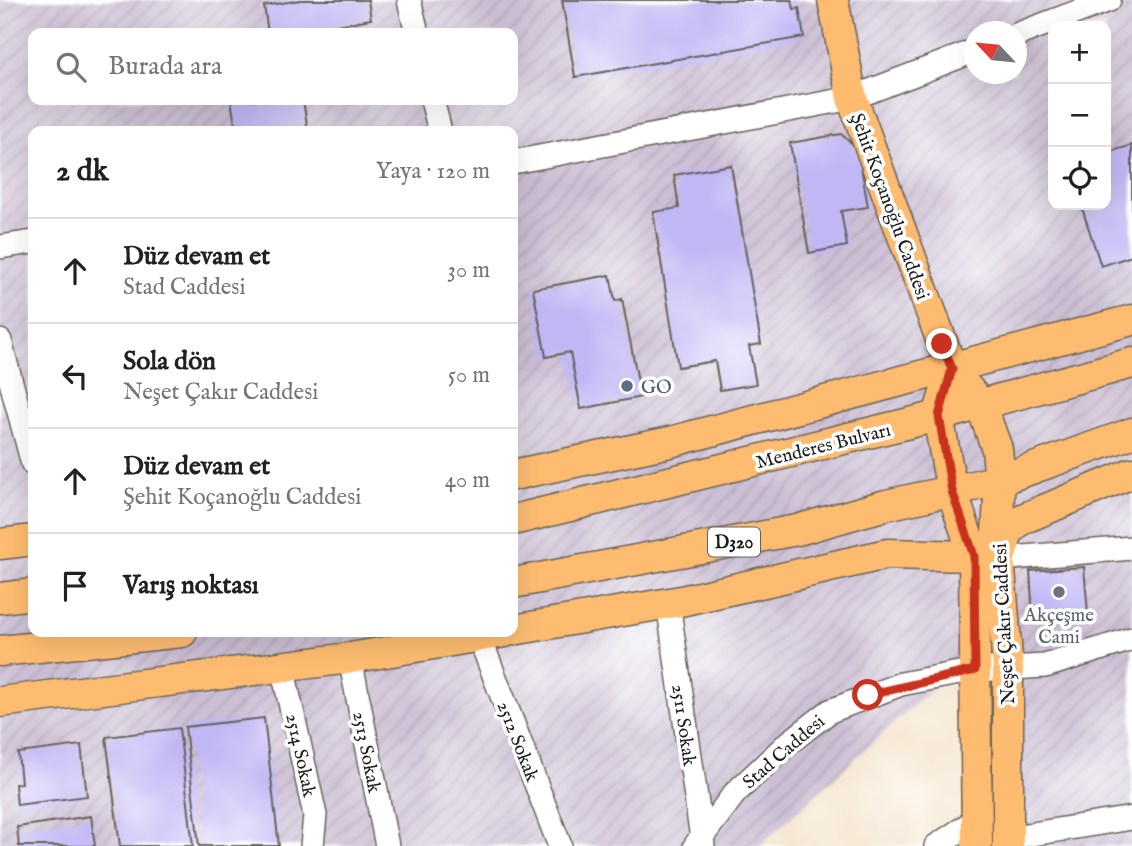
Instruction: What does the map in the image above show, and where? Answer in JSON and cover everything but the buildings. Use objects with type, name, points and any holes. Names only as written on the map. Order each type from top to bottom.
[{"type":"main road","name":"Şehit Koçanoğlu Caddesi","points":[[833,0],[852,98],[952,369],[981,405]]},
{"type":"main road","points":[[518,474],[670,442],[1132,320]]},
{"type":"main road","name":"Menderes Bulvarı","points":[[518,519],[939,416],[1132,363]]},
{"type":"main road","points":[[952,369],[939,416],[952,491]]},
{"type":"main road","name":"Neşet Çakır Caddesi","points":[[977,832],[975,670],[987,557],[998,532],[1000,480],[997,449],[981,405]]},
{"type":"main road","name":"D320","points":[[518,582],[797,530],[886,505],[1000,480],[1132,433]]},
{"type":"main road","points":[[518,630],[668,603],[887,554],[987,557],[1020,520],[1132,472]]},
{"type":"main road","name":"Neşet Çakır Caddesi","points":[[952,491],[987,557],[1008,668],[1008,842]]},
{"type":"main road","points":[[0,544],[28,541]]},
{"type":"main road","points":[[0,598],[28,595]]},
{"type":"main road","points":[[0,651],[135,637]]},
{"type":"main road","points":[[0,702],[350,658],[474,637]]},
{"type":"street","points":[[409,0],[416,28]]},
{"type":"street","points":[[1027,31],[1109,0]]},
{"type":"street","points":[[518,161],[852,98],[964,55]]},
{"type":"street","points":[[433,105],[439,126]]},
{"type":"street","points":[[0,247],[28,243]]},
{"type":"street","points":[[0,341],[28,445]]},
{"type":"street","points":[[987,557],[1132,548]]},
{"type":"street","name":"2511 Sokak","points":[[668,603],[700,844]]},
{"type":"street","name":"2512 Sokak","points":[[493,637],[560,846]]},
{"type":"street","name":"Stad Caddesi","points":[[700,844],[735,793],[787,744],[830,711],[901,684],[975,670],[1045,666],[1132,639]]},
{"type":"street","name":"2513 Sokak","points":[[350,658],[387,846]]},
{"type":"street","name":"2514 Sokak","points":[[282,666],[314,815],[312,846]]},
{"type":"street","points":[[1008,842],[1132,818]]},
{"type":"street","points":[[936,846],[977,832]]},
{"type":"shaded area","points":[[0,0],[1132,0],[1132,846],[1003,846],[1004,624],[759,846],[0,846]]},
{"type":"place","name":"GO","points":[[627,386]]},
{"type":"place","name":"Akçeşme Cami","points":[[1059,592]]},
{"type":"route","points":[[868,695],[901,684],[975,670],[974,556],[952,491],[939,416],[952,369],[942,344]]}]
